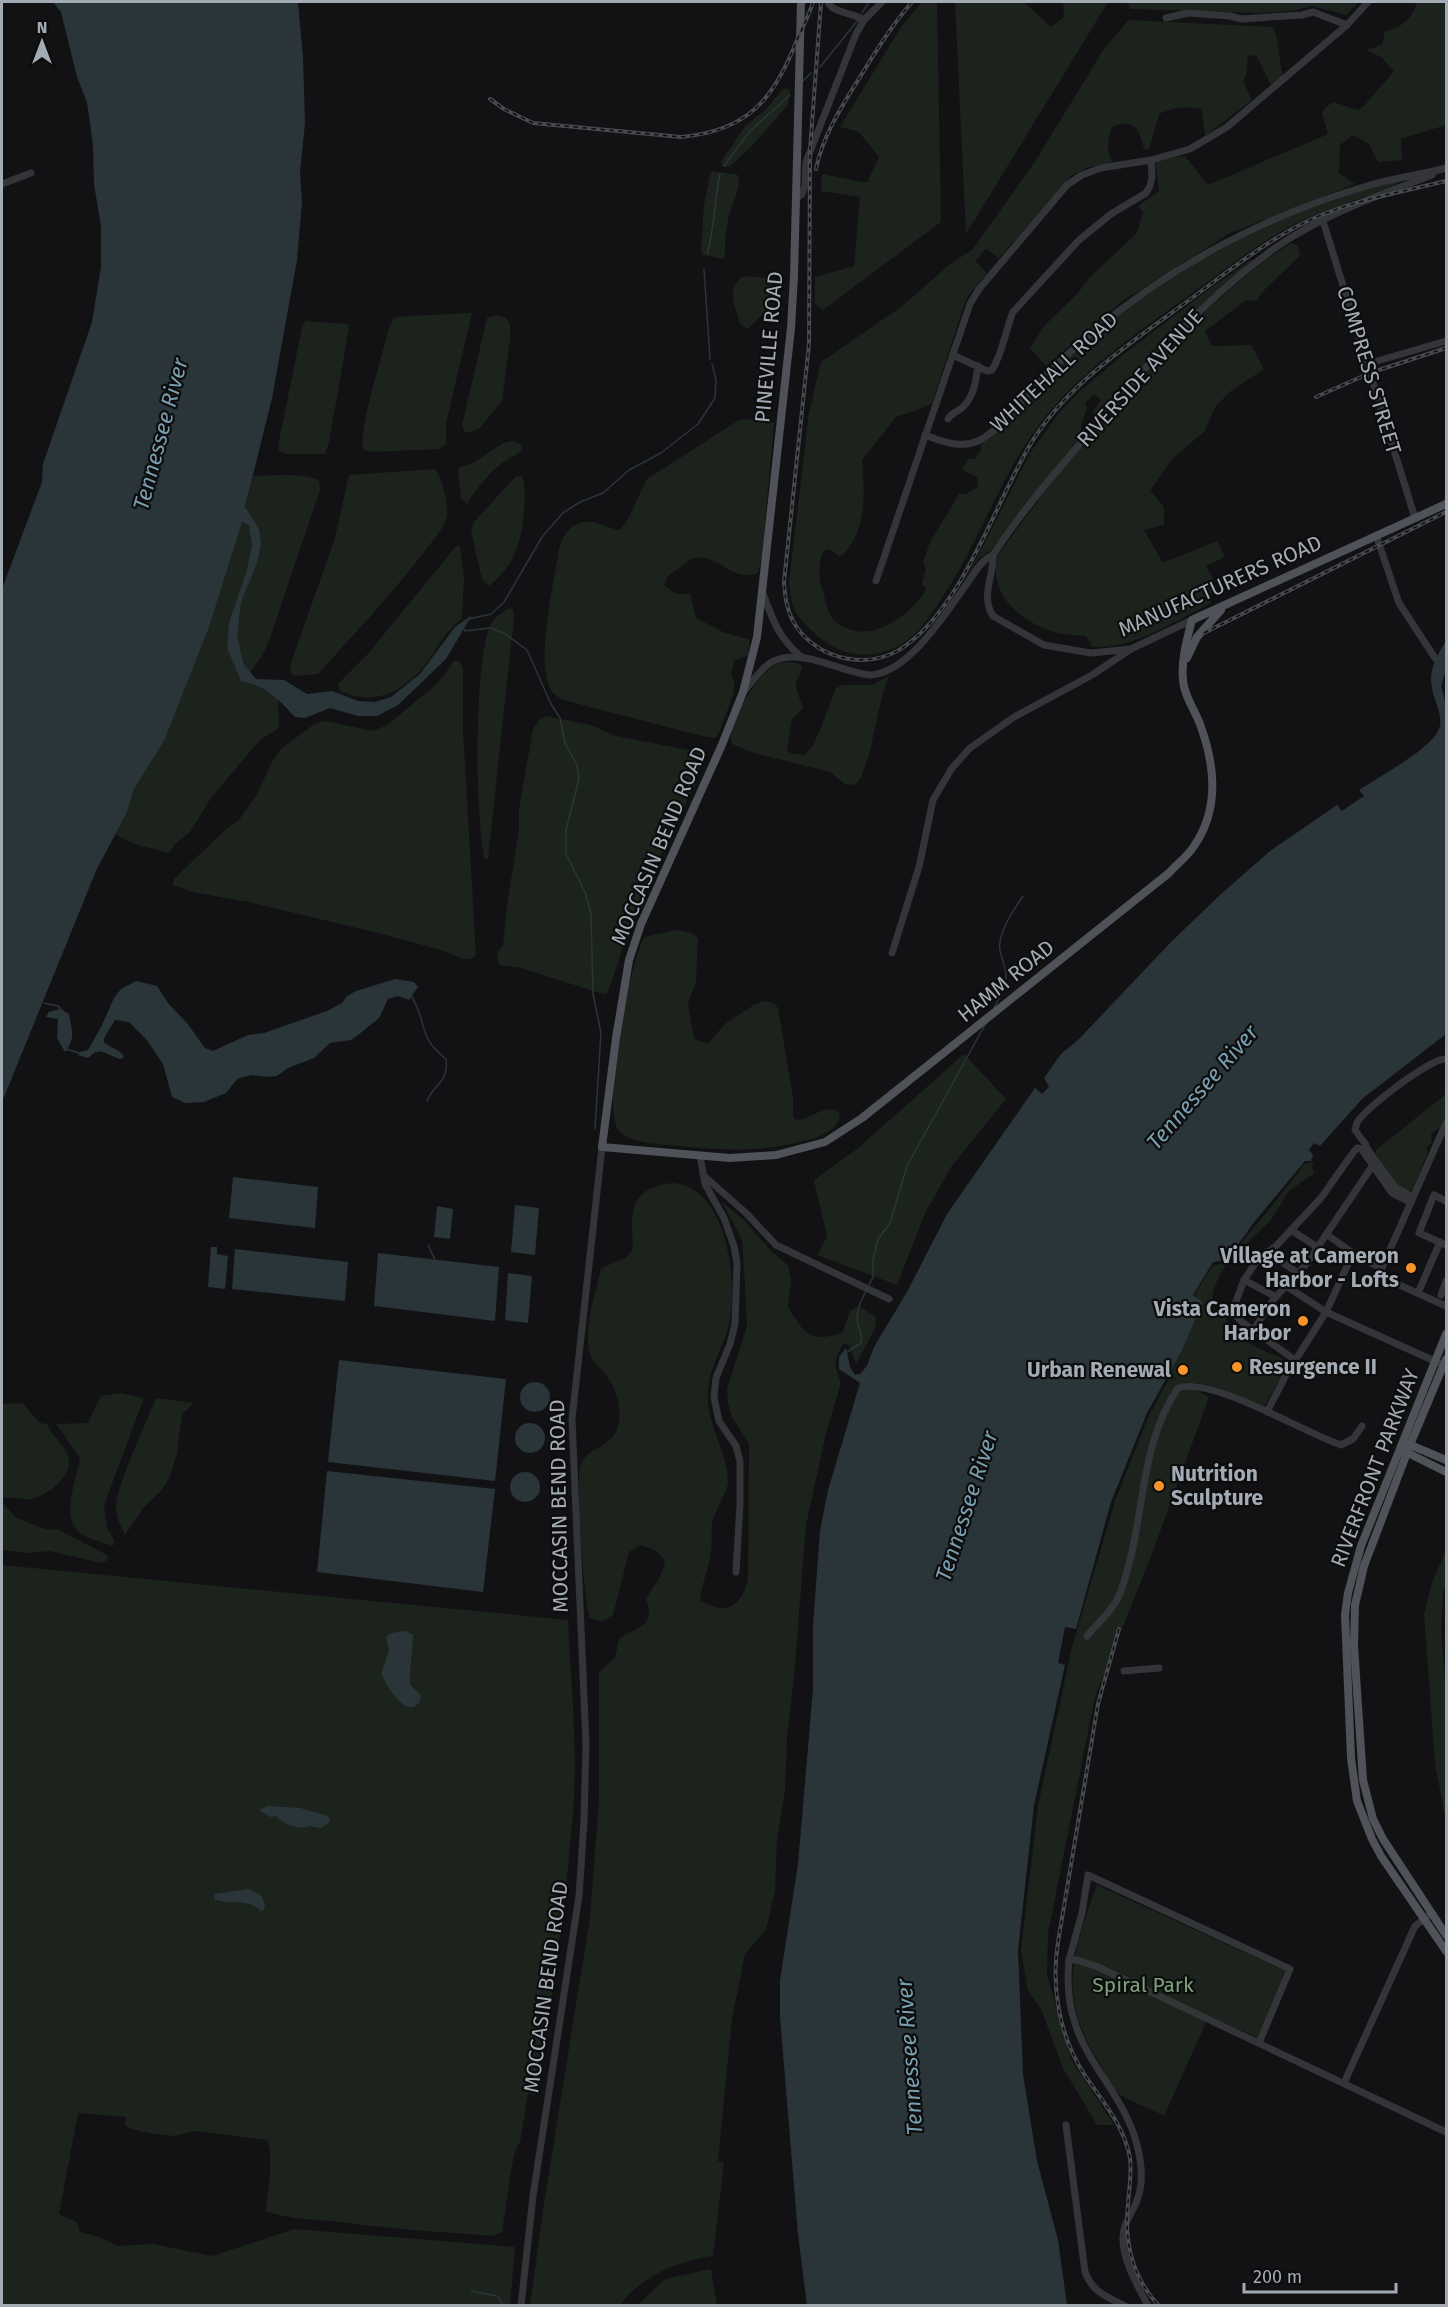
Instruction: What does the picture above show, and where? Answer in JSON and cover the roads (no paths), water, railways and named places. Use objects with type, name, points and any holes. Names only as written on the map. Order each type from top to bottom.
[{"type":"main road","name":"PINEVILLE ROAD","points":[[743,692],[754,649],[763,593],[791,328],[801,2]]},
{"type":"main road","name":"MANUFACTURERS ROAD","points":[[1192,621],[1446,504]]},
{"type":"main road","points":[[1183,666],[1197,637],[1224,607]]},
{"type":"main road","name":"HAMM ROAD","points":[[602,1147],[730,1158],[776,1155],[825,1142],[871,1111],[1169,873],[1194,847],[1210,810],[1213,792],[1212,769],[1201,726],[1185,692],[1183,666],[1192,621]]},
{"type":"main road","name":"MOCCASIN BEND ROAD","points":[[602,1147],[629,960],[641,924],[717,758],[743,692]]},
{"type":"main road","name":"RIVERFRONT PARKWAY","points":[[1446,1334],[1345,1615],[1351,1758],[1357,1801],[1372,1839],[1428,1916],[1446,1935]]},
{"type":"main road","name":"RIVERFRONT PARKWAY","points":[[1405,1446],[1445,1362]]},
{"type":"main road","points":[[1405,1446],[1446,1460]]},
{"type":"main road","points":[[1405,1446],[1446,1472]]},
{"type":"main road","name":"RIVERFRONT PARKWAY","points":[[1428,1916],[1446,1951]]},
{"type":"street","points":[[828,2],[835,11],[850,13],[864,20]]},
{"type":"street","points":[[796,199],[802,194],[805,186],[806,162],[810,150],[856,34],[864,20],[882,2]]},
{"type":"street","points":[[876,580],[973,296],[1067,185],[1082,175],[1101,168],[1151,160],[1190,149],[1227,127],[1347,25],[1368,2]]},
{"type":"street","points":[[1166,18],[1188,14],[1230,16],[1241,19],[1302,15],[1312,12],[1347,25]]},
{"type":"street","points":[[953,355],[987,371],[992,370],[1013,312],[1079,240],[1111,214],[1146,194],[1152,177],[1151,160]]},
{"type":"street","name":"RIVERSIDE AVENUE","points":[[993,555],[1008,532],[1066,461],[1147,364],[1184,324],[1275,248],[1323,221],[1383,192],[1432,175],[1445,168]]},
{"type":"street","name":"WHITEHALL ROAD","points":[[925,435],[946,443],[966,444],[977,441],[1010,414],[1052,368],[1141,293],[1233,239],[1273,219],[1313,203],[1368,185],[1445,168]]},
{"type":"street","points":[[2,184],[31,173]]},
{"type":"street","name":"COMPRESS STREET","points":[[1323,221],[1415,518]]},
{"type":"street","points":[[1367,364],[1446,341]]},
{"type":"street","points":[[948,419],[951,414],[962,409],[972,394],[978,366]]},
{"type":"street","points":[[1376,536],[1399,603],[1435,658]]},
{"type":"street","points":[[763,593],[782,638],[789,648],[803,658],[863,675],[878,675],[894,667],[922,642],[982,561],[993,555]]},
{"type":"street","name":"MANUFACTURERS ROAD","points":[[993,555],[994,565],[986,598],[988,609],[993,616],[1044,645],[1091,653],[1131,649],[1192,621]]},
{"type":"street","points":[[892,953],[919,867],[933,800],[952,768],[970,748],[1014,717],[1092,675],[1131,649]]},
{"type":"street","points":[[743,692],[768,664],[803,658]]},
{"type":"street","points":[[1411,1199],[1392,1193],[1373,1165],[1355,1130],[1357,1122],[1414,1074],[1440,1059],[1446,1059]]},
{"type":"street","points":[[1446,1123],[1411,1199],[1381,1273],[1386,1279],[1446,1306]]},
{"type":"street","points":[[1364,1146],[1395,1187],[1411,1199]]},
{"type":"street","points":[[1295,1360],[1254,1329],[1242,1323],[1235,1315],[1235,1304],[1244,1280],[1256,1263],[1291,1230],[1334,1182],[1354,1151],[1364,1146]]},
{"type":"street","name":"MOCCASIN BEND ROAD","points":[[521,2306],[533,2196],[579,1896],[584,1830],[586,1744],[572,1419],[602,1147]]},
{"type":"street","points":[[700,1156],[705,1185],[730,1233],[736,1263],[735,1324],[730,1344],[716,1378],[714,1397],[719,1421],[736,1446],[740,1461],[736,1572]]},
{"type":"street","points":[[1254,1329],[1276,1297],[1317,1247],[1373,1165]]},
{"type":"street","points":[[703,1175],[746,1213],[776,1245],[889,1299]]},
{"type":"street","points":[[1418,1293],[1443,1244],[1419,1233],[1434,1195],[1446,1201]]},
{"type":"street","points":[[1291,1230],[1317,1247]]},
{"type":"street","points":[[1326,1234],[1353,1253],[1382,1269]]},
{"type":"street","points":[[1267,1252],[1298,1273]]},
{"type":"street","points":[[1267,1412],[1295,1360],[1326,1312],[1353,1253]]},
{"type":"street","points":[[1244,1280],[1276,1297]]},
{"type":"street","points":[[1441,1295],[1446,1281]]},
{"type":"street","points":[[1286,1286],[1326,1312],[1435,1361],[1445,1362]]},
{"type":"street","points":[[1087,1636],[1118,1599],[1127,1571],[1157,1425],[1178,1388],[1187,1385],[1205,1387],[1341,1445],[1353,1439],[1362,1426]]},
{"type":"street","points":[[1125,1671],[1159,1668]]},
{"type":"street","points":[[1148,2306],[1129,2264],[1123,2238],[1124,2227],[1140,2190],[1142,2174],[1137,2143],[1119,2101],[1075,2025],[1068,1986],[1069,1960],[1082,1913],[1088,1875],[1290,1969],[1258,2043]]},
{"type":"street","points":[[1344,2083],[1414,1926],[1428,1916]]},
{"type":"street","points":[[1069,1960],[1077,1960],[1098,1967],[1446,2132]]},
{"type":"street","points":[[1066,2125],[1085,2272],[1089,2283],[1097,2292],[1125,2306]]},
{"type":"water","name":"Tennessee River","points":[[53,2],[298,2],[303,57],[305,123],[300,172],[302,202],[297,260],[272,398],[245,507],[259,529],[261,544],[257,563],[241,602],[237,635],[243,663],[256,679],[284,680],[307,694],[332,691],[358,701],[375,702],[391,697],[420,674],[455,627],[472,615],[446,659],[398,705],[377,716],[358,716],[330,708],[305,718],[295,717],[265,690],[241,681],[227,648],[229,623],[247,570],[252,545],[249,525],[242,522],[209,627],[164,741],[134,789],[127,812],[96,871],[2,1102],[2,589],[42,482],[43,464],[92,322],[101,267],[101,227],[94,184],[93,145],[87,102],[77,77],[61,12]]},
{"type":"water","name":"Tennessee River","points":[[1446,641],[1446,669],[1441,686],[1446,705],[1446,1034],[1362,1099],[1320,1146],[1314,1143],[1309,1150],[1313,1155],[1311,1161],[1305,1161],[1255,1221],[1229,1257],[1213,1262],[1193,1295],[1203,1302],[1181,1352],[1147,1413],[1111,1502],[1076,1629],[1065,1627],[1058,1663],[1065,1665],[1034,1805],[1018,1950],[1023,2074],[1037,2161],[1058,2240],[1067,2305],[807,2306],[798,2234],[780,2017],[780,1980],[798,1864],[813,1689],[813,1625],[820,1531],[828,1490],[860,1383],[839,1369],[839,1357],[846,1348],[850,1367],[855,1375],[860,1374],[867,1366],[874,1347],[907,1292],[947,1214],[1035,1088],[1042,1094],[1049,1087],[1044,1078],[1061,1054],[1079,1039],[1171,942],[1270,851],[1337,805],[1342,811],[1364,796],[1359,790],[1423,748],[1437,733],[1440,722],[1439,710],[1432,688],[1431,675]]},
{"type":"water","points":[[395,979],[414,982],[418,987],[409,1000],[398,996],[388,999],[379,1018],[351,1040],[330,1043],[314,1058],[288,1068],[277,1076],[251,1075],[237,1079],[226,1093],[204,1102],[185,1103],[172,1097],[163,1064],[146,1039],[129,1022],[115,1020],[104,1038],[104,1042],[124,1056],[122,1059],[99,1051],[88,1058],[78,1055],[88,1050],[114,998],[121,989],[136,981],[157,986],[205,1048],[213,1051],[248,1035],[264,1033],[327,1011],[342,1003],[347,996],[356,991]]},
{"type":"water","points":[[59,1009],[69,1014],[72,1030],[71,1042],[65,1052],[57,1038],[58,1019],[46,1017],[49,1012]]},
{"type":"water","points":[[233,1177],[318,1187],[315,1228],[229,1218]]},
{"type":"water","points":[[515,1205],[539,1208],[535,1255],[511,1252]]},
{"type":"water","points":[[437,1206],[453,1209],[450,1239],[434,1237]]},
{"type":"water","points":[[211,1247],[217,1247],[217,1254],[228,1256],[225,1289],[208,1287]]},
{"type":"water","points":[[235,1249],[348,1262],[345,1301],[232,1289]]},
{"type":"water","points":[[378,1253],[499,1267],[495,1321],[374,1306]]},
{"type":"water","points":[[508,1273],[532,1276],[528,1323],[505,1320]]},
{"type":"water","points":[[339,1360],[506,1379],[495,1481],[328,1462]]},
{"type":"water","points":[[535,1382],[546,1386],[550,1397],[546,1408],[535,1412],[524,1408],[520,1397],[524,1386]]},
{"type":"water","points":[[530,1423],[541,1427],[545,1438],[541,1449],[530,1453],[519,1449],[515,1438],[519,1427]]},
{"type":"water","points":[[327,1471],[495,1489],[483,1592],[317,1572]]},
{"type":"water","points":[[525,1472],[536,1476],[540,1487],[536,1498],[525,1502],[514,1498],[510,1487],[514,1476]]},
{"type":"water","points":[[406,1631],[413,1635],[410,1685],[420,1694],[421,1698],[416,1705],[411,1707],[398,1700],[381,1673],[389,1651],[386,1637],[391,1633]]},
{"type":"water","points":[[268,1806],[300,1808],[328,1816],[330,1822],[321,1828],[292,1826],[276,1816],[270,1817],[259,1810]]},
{"type":"water","points":[[248,1889],[261,1895],[265,1905],[264,1910],[260,1911],[250,1904],[214,1899],[215,1894]]},
{"type":"waterway","points":[[862,13],[869,2]]},
{"type":"waterway","points":[[820,67],[858,20]]},
{"type":"waterway","points":[[803,81],[811,73]]},
{"type":"waterway","points":[[724,166],[750,131],[790,95]]},
{"type":"waterway","points":[[707,254],[720,174]]},
{"type":"waterway","points":[[704,269],[710,359]]},
{"type":"waterway","points":[[469,619],[491,614],[504,602],[542,537],[563,513],[580,502],[603,493],[629,470],[661,453],[698,424],[715,398],[716,380],[712,364]]},
{"type":"waterway","points":[[464,629],[465,631],[490,628],[504,633],[527,650],[551,704],[560,718],[565,743],[577,765],[579,779],[566,830],[566,854],[585,892],[591,914],[593,994],[601,1033],[595,1129]]},
{"type":"waterway","points":[[994,1008],[1006,978],[1000,949],[1001,936],[1023,896]]},
{"type":"waterway","points":[[412,997],[427,1036],[437,1051],[446,1059],[443,1078],[427,1101]]},
{"type":"waterway","points":[[44,1003],[58,1006],[65,1013]]},
{"type":"waterway","points":[[868,1287],[873,1277],[873,1260],[878,1239],[890,1223],[907,1166],[986,1023]]},
{"type":"waterway","points":[[66,1049],[79,1053]]},
{"type":"waterway","points":[[428,1245],[435,1260]]},
{"type":"waterway","points":[[847,1352],[861,1343],[857,1315],[866,1291]]},
{"type":"waterway","points":[[471,2291],[497,2296],[504,2306]]},
{"type":"railway","points":[[490,99],[504,109],[533,123],[681,137],[724,128],[756,108],[768,95],[788,61],[813,2]]},
{"type":"railway","points":[[821,2],[810,150],[809,344],[784,582],[787,605],[796,626],[806,638],[832,654],[862,660],[877,658],[891,654],[905,646],[926,628],[961,580],[1017,469],[1045,423],[1082,382],[1126,346],[1249,256],[1294,228],[1343,207],[1446,181]]},
{"type":"railway","points":[[816,169],[823,144],[840,110],[885,38],[912,2]]},
{"type":"railway","points":[[1316,397],[1370,373],[1446,348]]},
{"type":"railway","points":[[1204,633],[1446,512]]},
{"type":"railway","points":[[1119,1629],[1098,1704],[1058,1942],[1057,1993],[1063,2027],[1075,2059],[1118,2124],[1127,2146],[1131,2169],[1127,2218],[1129,2245],[1136,2271],[1159,2306]]},
{"type":"place","name":"Village at Cameron Harbor - Lofts","points":[[1411,1268]]},
{"type":"place","name":"Vista Cameron Harbor","points":[[1303,1321]]},
{"type":"place","name":"Resurgence II","points":[[1237,1367]]},
{"type":"place","name":"Urban Renewal","points":[[1183,1370]]},
{"type":"place","name":"Nutrition Sculpture","points":[[1159,1486]]},
{"type":"park label","name":"Spiral Park","points":[[1143,1985]]}]
